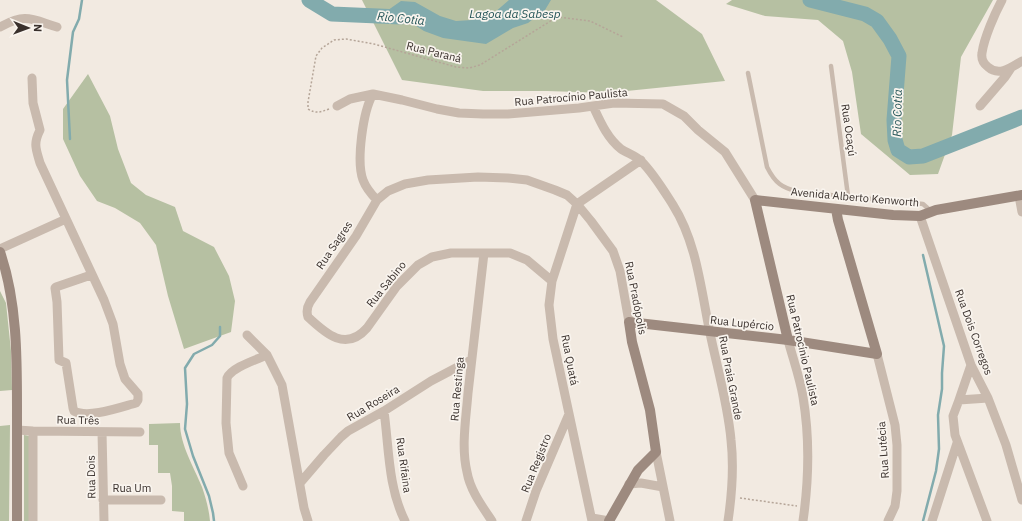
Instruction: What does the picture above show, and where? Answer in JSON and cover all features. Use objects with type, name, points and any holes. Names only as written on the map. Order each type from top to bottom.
[{"type":"street","points":[[1002,0],[997,10],[982,53],[982,57],[986,65],[994,71],[1002,71],[1011,68],[1022,61]]},
{"type":"street","points":[[0,27],[13,20],[32,18],[57,27]]},
{"type":"street","points":[[980,106],[1011,68]]},
{"type":"street","points":[[32,78],[33,103],[40,130],[35,139],[36,150],[40,163],[104,300],[113,324],[120,364],[126,379],[138,394],[138,400],[136,403],[104,412],[80,413],[74,411],[73,408],[66,363],[59,360],[57,302],[55,288],[91,275]]},
{"type":"street","points":[[337,106],[350,99],[373,94]]},
{"type":"street","points":[[373,94],[367,106],[361,150],[361,167],[362,179],[377,200]]},
{"type":"street","name":"Rua Patrocínio Paulista","points":[[373,94],[437,109],[465,113],[508,114],[614,103],[662,104],[684,116],[698,130],[725,152],[755,200],[788,340],[803,396],[808,434],[808,477],[803,521]]},
{"type":"street","name":"Rua Praia Grande","points":[[593,106],[611,139],[621,149],[641,160],[674,207],[688,235],[696,261],[731,438],[733,462],[732,497],[728,521]]},
{"type":"street","points":[[577,204],[641,160]]},
{"type":"street","name":"Rua Pradópolis","points":[[377,200],[388,191],[405,184],[428,180],[478,177],[527,180],[567,195],[577,204],[613,251],[620,271],[632,342],[650,410],[656,452],[670,521]]},
{"type":"street","points":[[1021,195],[1022,212]]},
{"type":"street","name":"Avenida Alberto Kenworth","points":[[755,200],[893,215],[920,216],[932,212],[1021,195]]},
{"type":"street","name":"Rua Sagres","points":[[310,302],[356,236],[377,200]]},
{"type":"street","name":"Rua Quatá","points":[[577,204],[552,281],[549,305],[553,339],[592,519]]},
{"type":"street","points":[[836,209],[877,354]]},
{"type":"street","name":"Rua Dois Corregos","points":[[920,216],[971,365],[988,398],[1006,445],[1022,500]]},
{"type":"street","points":[[17,521],[17,366],[15,334],[5,265],[0,250],[66,219]]},
{"type":"street","name":"Rua Sabino","points":[[310,302],[307,310],[308,317],[325,332],[335,338],[347,340],[355,338],[361,334],[397,286],[418,264],[432,257],[451,253],[510,253],[527,260],[552,281]]},
{"type":"street","name":"Rua Restinga","points":[[484,253],[471,360],[465,433],[467,472],[471,487],[492,521]]},
{"type":"street","name":"Rua Lupércio","points":[[629,322],[788,340],[877,354]]},
{"type":"street","points":[[248,335],[267,355],[282,385],[304,508],[308,521]]},
{"type":"street","name":"Rua Lutécia","points":[[877,354],[895,425],[897,491],[895,506],[888,521]]},
{"type":"street","points":[[243,486],[229,454],[226,423],[227,378],[229,374],[240,367],[267,355]]},
{"type":"street","name":"Rua Roseira","points":[[300,483],[341,437],[432,381],[471,360]]},
{"type":"street","points":[[971,365],[953,416],[953,425],[957,443],[987,521]]},
{"type":"street","points":[[959,400],[988,398]]},
{"type":"street","name":"Rua Rifaina","points":[[384,411],[393,487],[405,521]]},
{"type":"street","name":"Rua Registro","points":[[526,521],[536,491],[569,414]]},
{"type":"street","name":"Rua Três","points":[[17,430],[140,432]]},
{"type":"street","points":[[32,431],[33,521]]},
{"type":"street","name":"Rua Dois","points":[[102,432],[104,521]]},
{"type":"street","points":[[932,521],[957,443]]},
{"type":"street","points":[[592,519],[609,521],[629,484],[642,465],[656,452]]},
{"type":"street","points":[[629,484],[641,483],[663,487]]},
{"type":"street","name":"Rua Um","points":[[103,500],[161,500]]},
{"type":"lane","name":"Rua Ocaçú","points":[[831,66],[848,196]]},
{"type":"lane","points":[[748,73],[767,167],[778,184],[787,189],[799,192],[923,204],[932,212]]},
{"type":"path","name":"Rua Paraná","points":[[337,106],[319,112],[314,112],[308,109],[316,56],[322,48],[334,40],[346,39],[374,44],[456,67],[469,68],[480,65],[557,17],[590,21],[623,36]]},
{"type":"path","points":[[732,497],[805,507]]},
{"type":"green space","points":[[362,0],[656,0],[702,34],[725,81],[607,93],[483,91],[402,80]]},
{"type":"green space","points":[[732,0],[993,0],[961,57],[952,135],[938,174],[910,175],[861,134],[852,72],[843,41],[818,20],[765,16],[726,4]]},
{"type":"green space","points":[[88,74],[110,116],[118,149],[131,183],[146,195],[175,207],[183,231],[214,247],[229,276],[235,301],[231,332],[184,349],[168,296],[156,245],[140,223],[115,208],[97,201],[80,176],[63,139],[63,109]]},
{"type":"green space","points":[[0,291],[6,303],[11,351],[12,390],[0,391]]},
{"type":"green space","points":[[180,423],[182,439],[199,479],[208,508],[210,521],[184,521],[184,512],[172,511],[172,486],[170,473],[158,473],[158,445],[149,445],[149,424]]},
{"type":"green space","points":[[10,425],[9,521],[0,521],[0,426]]},
{"type":"green space","points":[[24,435],[30,436],[31,521],[24,521]]},
{"type":"water","name":"Lagoa da Sabesp","points":[[509,0],[551,0],[545,10],[528,23],[513,28],[486,44],[443,38],[424,31],[410,22],[381,15],[401,1],[415,2],[440,16],[456,21],[472,20],[494,13]]},
{"type":"waterway","points":[[70,139],[67,80],[73,32],[79,19],[82,0]]},
{"type":"waterway","name":"Rio Cotia","points":[[309,0],[332,14],[401,17]]},
{"type":"waterway","name":"Rio Cotia","points":[[810,0],[865,14],[877,21],[890,39],[899,56],[894,120],[895,140],[898,150],[909,157],[923,156],[1022,117]]},
{"type":"waterway","points":[[923,255],[944,346],[942,389],[938,415],[939,449],[936,471],[923,521]]},
{"type":"waterway","points":[[214,521],[209,496],[193,456],[185,429],[187,404],[185,368],[194,354],[212,345],[220,336],[220,327]]}]
